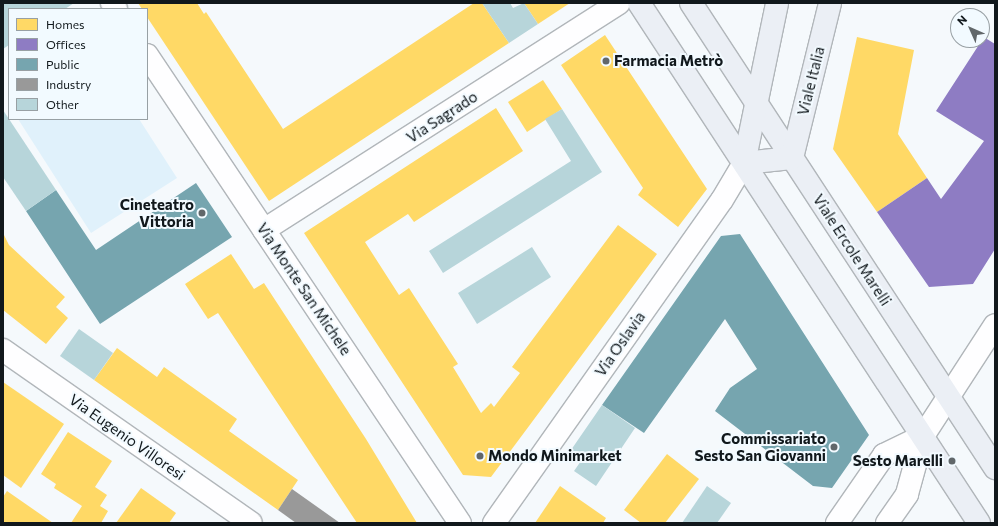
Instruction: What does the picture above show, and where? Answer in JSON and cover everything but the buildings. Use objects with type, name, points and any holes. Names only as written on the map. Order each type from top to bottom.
[{"type":"main road","points":[[639,3],[979,523]]},
{"type":"main road","name":"Viale Ercole Marelli","points":[[691,3],[995,468]]},
{"type":"main road","points":[[744,163],[777,3]]},
{"type":"main road","name":"Viale Italia","points":[[792,158],[830,3]]},
{"type":"main road","points":[[744,163],[792,158]]},
{"type":"street","name":"Via Sagrado","points":[[264,230],[619,3]]},
{"type":"street","name":"Via Monte San Michele","points":[[148,56],[460,523]]},
{"type":"street","name":"Via Oslavia","points":[[494,523],[718,207],[744,163]]},
{"type":"street","points":[[888,523],[907,494],[923,436],[995,325]]},
{"type":"street","name":"Via Eugenio Villoresi","points":[[3,350],[251,523]]},
{"type":"street","points":[[837,523],[884,455],[923,436]]},
{"type":"shaded area","points":[[19,120],[140,120],[177,178],[91,233]]},
{"type":"place","name":"Farmacia Metrò","points":[[606,61]]},
{"type":"place","name":"Cineteatro Vittoria","points":[[202,213]]},
{"type":"place","name":"Commissariato Sesto San Giovanni","points":[[834,447]]},
{"type":"place","name":"Mondo Minimarket","points":[[480,456]]},
{"type":"place","name":"Sesto Marelli","points":[[952,461]]}]
